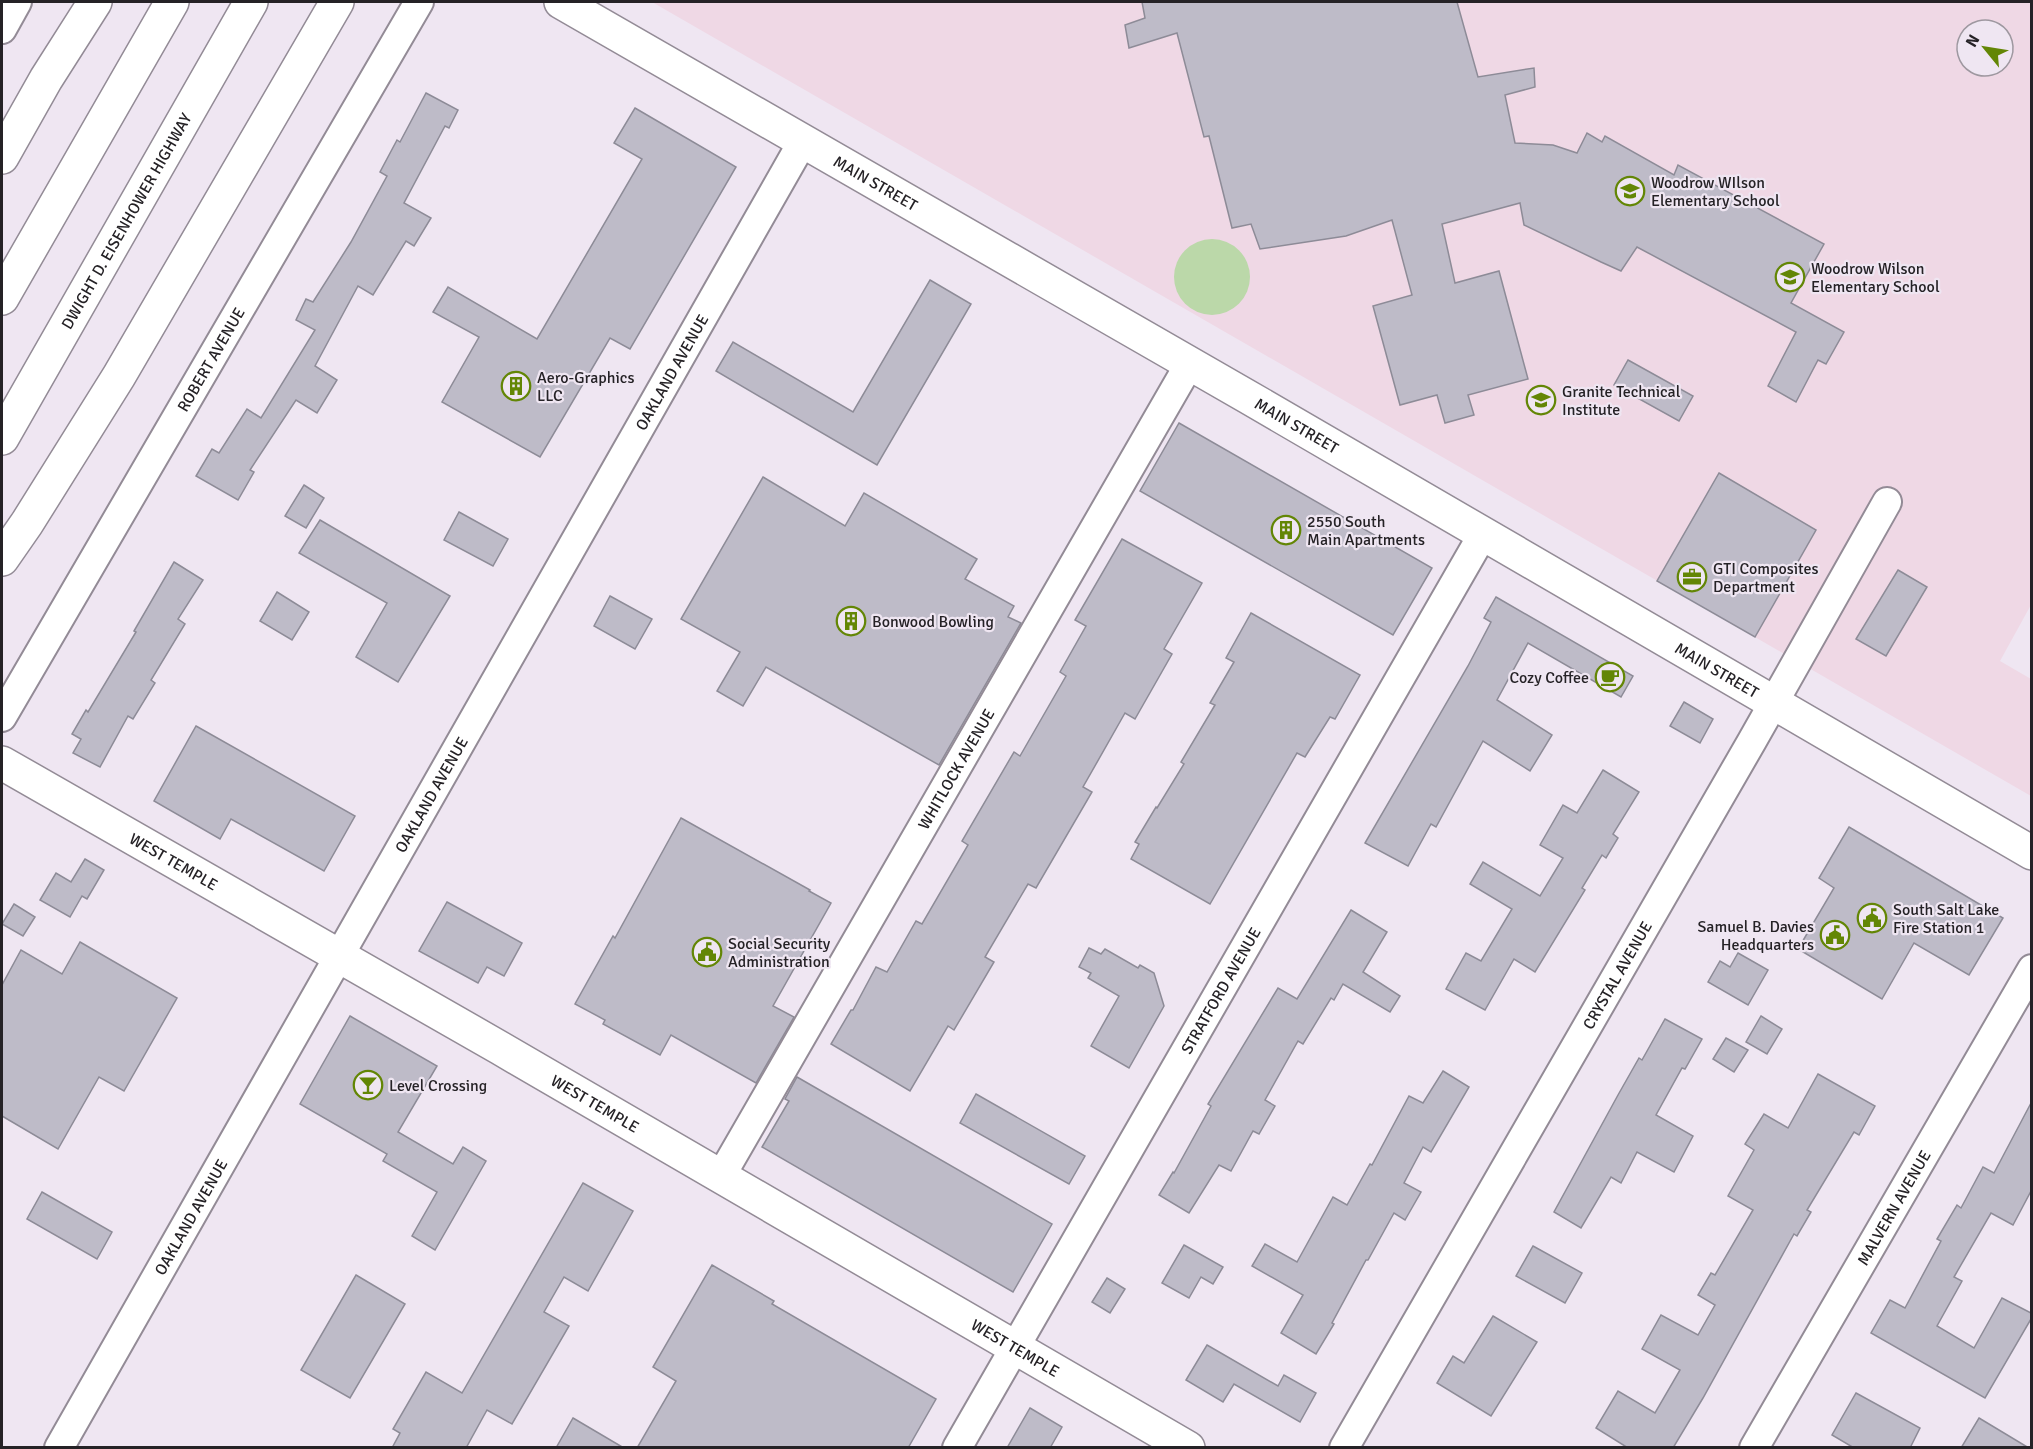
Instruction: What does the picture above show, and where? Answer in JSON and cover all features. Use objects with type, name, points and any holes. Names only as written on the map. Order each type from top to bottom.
[{"type":"main road","points":[[46,79],[83,2]]},
{"type":"main road","points":[[2,157],[46,79],[95,2]]},
{"type":"main road","points":[[2,298],[172,2]]},
{"type":"main road","name":"DWIGHT D. EISENHOWER HIGHWAY","points":[[2,438],[251,2]]},
{"type":"main road","points":[[2,559],[119,376],[337,2]]},
{"type":"main road","name":"MAIN STREET","points":[[561,2],[1190,363],[2031,853]]},
{"type":"main road","name":"WEST TEMPLE","points":[[2,763],[721,1176],[1188,1448]]},
{"type":"street","points":[[2,29],[17,2]]},
{"type":"street","name":"ROBERT AVENUE","points":[[2,717],[418,2]]},
{"type":"street","name":"OAKLAND AVENUE","points":[[58,1448],[803,141]]},
{"type":"street","name":"WHITLOCK AVENUE","points":[[721,1176],[1190,363]]},
{"type":"street","name":"CRYSTAL AVENUE","points":[[1344,1448],[1887,502]]},
{"type":"street","name":"STRATFORD AVENUE","points":[[957,1448],[1483,534]]},
{"type":"street","name":"MALVERN AVENUE","points":[[1754,1448],[2031,969]]},
{"type":"shaded area","name":"Granite Technical Institute","points":[[652,2],[2031,2],[2032,603],[2000,661],[2031,679],[2031,796]]},
{"type":"green space","points":[[1212,239],[1226,242],[1239,250],[1247,263],[1250,277],[1247,291],[1239,304],[1226,312],[1212,315],[1198,312],[1185,304],[1177,291],[1174,277],[1177,263],[1185,250],[1198,242]]},
{"type":"building","points":[[1142,2],[1457,2],[1478,77],[1534,68],[1535,87],[1505,95],[1515,143],[1553,145],[1577,153],[1587,133],[1602,142],[1605,136],[1674,175],[1678,165],[1824,244],[1791,303],[1844,332],[1826,364],[1818,360],[1796,402],[1768,386],[1796,332],[1637,247],[1621,271],[1601,262],[1524,225],[1520,203],[1442,224],[1455,283],[1499,271],[1528,379],[1468,395],[1474,415],[1445,423],[1437,395],[1400,405],[1373,306],[1412,295],[1392,220],[1346,236],[1260,249],[1251,224],[1232,228],[1209,136],[1204,137],[1177,33],[1129,48],[1125,25],[1145,18]]},
{"type":"building","points":[[426,93],[458,110],[449,128],[445,126],[404,203],[431,218],[414,246],[406,241],[373,295],[358,286],[315,366],[337,380],[317,413],[296,400],[250,470],[254,472],[238,500],[196,476],[212,449],[219,453],[247,409],[261,418],[315,330],[296,320],[306,299],[313,302],[351,242],[387,176],[380,172],[397,140],[400,142]]},
{"type":"building","points":[[635,108],[736,167],[630,349],[610,338],[540,457],[442,402],[479,337],[433,312],[448,287],[537,339],[642,159],[614,143]]},
{"type":"building","points":[[930,280],[971,304],[877,465],[716,371],[733,342],[853,412]]},
{"type":"building","points":[[1628,360],[1693,396],[1679,421],[1614,385]]},
{"type":"building","name":"2550 South Main Apartments","points":[[1179,423],[1432,568],[1393,635],[1140,491]]},
{"type":"building","points":[[1719,473],[1816,530],[1755,637],[1657,581]]},
{"type":"building","name":"Bonwood Bowling","points":[[763,477],[845,526],[864,493],[977,559],[965,579],[1014,606],[1008,617],[1021,623],[939,765],[766,667],[743,706],[717,691],[740,652],[681,619]]},
{"type":"building","points":[[304,485],[324,498],[306,528],[285,516]]},
{"type":"building","points":[[459,512],[508,539],[493,566],[444,540]]},
{"type":"building","points":[[320,520],[450,596],[398,682],[356,657],[387,603],[299,553]]},
{"type":"building","points":[[1122,539],[1202,583],[1164,649],[1172,654],[1135,719],[1125,713],[1083,787],[1092,792],[1036,888],[1028,884],[985,957],[994,962],[954,1030],[948,1026],[910,1091],[831,1044],[853,1010],[876,967],[887,972],[916,921],[922,924],[968,845],[962,841],[1014,752],[1020,756],[1066,676],[1060,672],[1086,626],[1075,620]]},
{"type":"building","points":[[174,562],[203,580],[178,619],[185,624],[151,680],[155,683],[133,719],[128,716],[100,767],[73,753],[81,739],[72,734],[86,710],[88,712],[136,632],[134,631]]},
{"type":"building","points":[[1898,570],[1927,587],[1886,656],[1856,639]]},
{"type":"building","points":[[277,592],[309,612],[292,640],[260,621]]},
{"type":"building","points":[[610,596],[652,619],[635,649],[594,626]]},
{"type":"building","points":[[1496,597],[1633,676],[1621,697],[1528,643],[1497,700],[1552,735],[1530,771],[1483,741],[1436,827],[1431,824],[1408,866],[1365,843],[1468,666],[1491,622],[1484,618]]},
{"type":"building","points":[[1251,613],[1360,675],[1335,719],[1330,717],[1305,757],[1297,753],[1210,904],[1131,859],[1139,844],[1135,842],[1184,764],[1181,762],[1215,705],[1210,703],[1234,662],[1226,658]]},
{"type":"building","points":[[1684,702],[1713,719],[1700,743],[1670,726]]},
{"type":"building","points":[[196,726],[355,816],[324,871],[231,819],[220,839],[154,801]]},
{"type":"building","points":[[1603,770],[1639,792],[1613,834],[1618,838],[1606,858],[1602,855],[1582,888],[1585,890],[1535,972],[1514,959],[1485,1010],[1446,989],[1466,953],[1481,961],[1512,909],[1470,884],[1483,862],[1540,896],[1563,858],[1540,845],[1563,805],[1577,813]]},
{"type":"building","points":[[681,818],[831,903],[773,1006],[794,1017],[756,1083],[671,1035],[660,1055],[603,1024],[605,1020],[575,1004],[613,936],[615,938]]},
{"type":"building","name":"South Salt Lake Fire Station 1","points":[[1849,827],[2003,918],[1969,975],[1914,943],[1882,999],[1798,949],[1834,888],[1819,878]]},
{"type":"building","points":[[85,859],[104,870],[87,899],[82,896],[70,917],[40,900],[56,873],[71,882]]},
{"type":"building","points":[[447,902],[522,943],[504,976],[487,967],[478,983],[419,951]]},
{"type":"building","points":[[14,904],[35,917],[23,936],[2,924]]},
{"type":"building","points":[[1351,910],[1387,932],[1363,972],[1400,996],[1390,1012],[1343,984],[1334,1000],[1331,998],[1303,1044],[1298,1041],[1265,1100],[1275,1106],[1259,1134],[1253,1131],[1231,1171],[1219,1165],[1189,1213],[1159,1195],[1174,1173],[1211,1106],[1208,1104],[1278,988],[1297,999]]},
{"type":"building","points":[[80,942],[177,998],[124,1091],[99,1077],[58,1149],[2,1116],[2,985],[21,950],[62,974]]},
{"type":"building","points":[[1089,948],[1101,954],[1105,949],[1138,968],[1140,965],[1154,973],[1164,1006],[1129,1068],[1091,1046],[1119,996],[1088,978],[1091,973],[1079,967]]},
{"type":"building","points":[[1738,953],[1768,970],[1748,1005],[1708,982],[1720,961],[1730,967]]},
{"type":"building","name":"Level Crossing","points":[[350,1016],[437,1066],[398,1132],[453,1164],[463,1147],[486,1161],[435,1250],[412,1236],[437,1192],[383,1161],[387,1154],[300,1104]]},
{"type":"building","points":[[1761,1016],[1782,1029],[1767,1054],[1746,1042]]},
{"type":"building","points":[[1665,1019],[1702,1039],[1685,1069],[1682,1068],[1656,1115],[1693,1136],[1674,1172],[1637,1152],[1621,1183],[1611,1177],[1581,1228],[1554,1212],[1639,1058],[1642,1060]]},
{"type":"building","points":[[1726,1038],[1748,1050],[1734,1072],[1713,1059]]},
{"type":"building","points":[[1443,1071],[1469,1087],[1431,1152],[1423,1147],[1404,1183],[1421,1192],[1405,1220],[1394,1213],[1316,1354],[1281,1333],[1303,1295],[1252,1266],[1265,1244],[1297,1262],[1333,1197],[1347,1205],[1370,1164],[1372,1165],[1409,1096],[1423,1103]]},
{"type":"building","points":[[1818,1074],[1875,1106],[1859,1135],[1854,1132],[1807,1210],[1811,1212],[1797,1236],[1794,1234],[1673,1448],[1628,1448],[1596,1428],[1618,1391],[1655,1413],[1680,1370],[1642,1349],[1661,1315],[1698,1335],[1715,1305],[1698,1295],[1711,1273],[1715,1275],[1753,1210],[1728,1196],[1754,1150],[1745,1144],[1764,1114],[1788,1128]]},
{"type":"building","points":[[797,1077],[1052,1224],[1013,1292],[762,1147],[789,1101],[785,1099]]},
{"type":"building","points":[[976,1094],[1085,1156],[1069,1184],[960,1123]]},
{"type":"building","points":[[2031,1103],[2031,1191],[2013,1225],[1991,1213],[1954,1277],[1962,1281],[1937,1326],[1974,1348],[2002,1298],[2031,1313],[2031,1319],[1985,1398],[1871,1333],[1890,1300],[1905,1308],[1941,1241],[1937,1239],[1957,1205],[1961,1208],[1983,1167],[1994,1173]]},
{"type":"building","points":[[583,1183],[633,1211],[588,1291],[564,1277],[544,1312],[569,1326],[512,1424],[487,1410],[466,1448],[392,1448],[400,1433],[393,1429],[426,1372],[462,1393]]},
{"type":"building","points":[[42,1192],[112,1232],[97,1259],[27,1219]]},
{"type":"building","points":[[1184,1245],[1223,1267],[1213,1284],[1201,1277],[1189,1298],[1162,1283]]},
{"type":"building","points":[[1533,1246],[1582,1273],[1565,1303],[1516,1276]]},
{"type":"building","points":[[712,1265],[774,1301],[772,1304],[936,1399],[908,1448],[637,1448],[676,1381],[653,1367]]},
{"type":"building","points":[[356,1275],[405,1304],[350,1398],[301,1370]]},
{"type":"building","points":[[1107,1278],[1125,1289],[1110,1313],[1092,1302]]},
{"type":"building","points":[[1493,1316],[1537,1342],[1491,1416],[1437,1383],[1453,1356],[1464,1363]]},
{"type":"building","points":[[1207,1345],[1278,1386],[1284,1375],[1316,1393],[1300,1422],[1234,1384],[1223,1402],[1186,1380]]},
{"type":"building","points":[[1856,1393],[1920,1428],[1910,1448],[1854,1448],[1832,1435]]},
{"type":"building","points":[[1030,1408],[1062,1427],[1050,1448],[1007,1448]]},
{"type":"building","points":[[573,1418],[624,1448],[556,1448]]},
{"type":"building","points":[[1979,1418],[2029,1448],[1961,1448]]},
{"type":"place","name":"Woodrow WIlson Elementary School","points":[[1630,191]]},
{"type":"place","name":"Woodrow Wilson Elementary School","points":[[1790,277]]},
{"type":"place","name":"Aero-Graphics LLC","points":[[516,386]]},
{"type":"place","name":"Granite Technical Institute","points":[[1541,400]]},
{"type":"place","name":"2550 South Main Apartments","points":[[1286,530]]},
{"type":"place","name":"GTI Composites Department","points":[[1692,577]]},
{"type":"place","name":"Bonwood Bowling","points":[[851,621]]},
{"type":"place","name":"Cozy Coffee","points":[[1610,677]]},
{"type":"place","name":"South Salt Lake Fire Station 1","points":[[1872,918]]},
{"type":"place","name":"Samuel B. Davies Headquarters","points":[[1835,935]]},
{"type":"place","name":"Social Security Administration","points":[[707,952]]},
{"type":"place","name":"Level Crossing","points":[[368,1085]]}]
